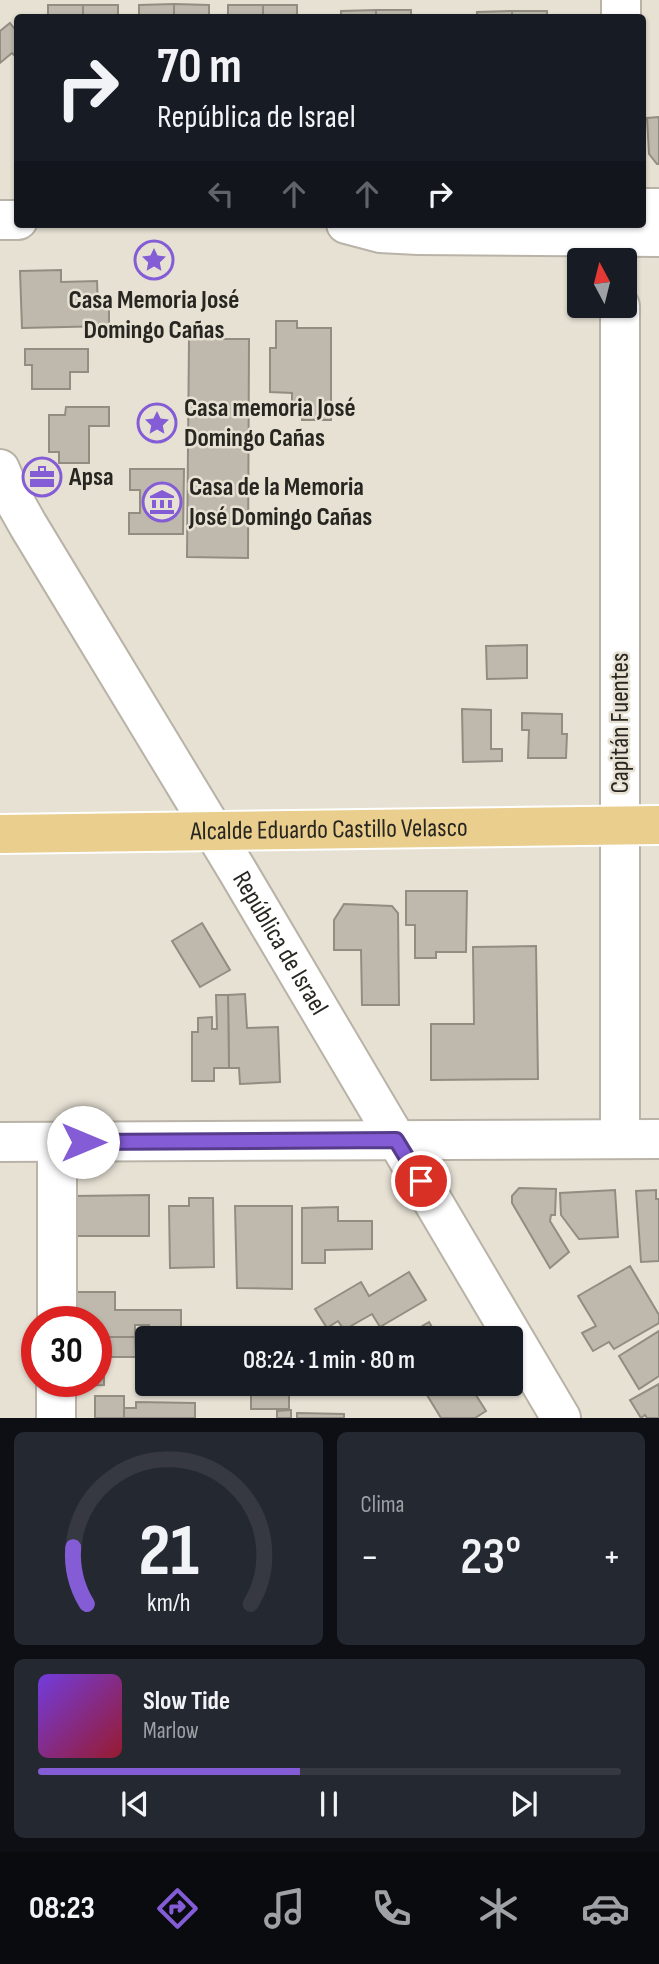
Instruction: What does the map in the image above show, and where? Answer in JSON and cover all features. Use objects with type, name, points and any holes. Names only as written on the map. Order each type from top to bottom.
[{"type":"main road","name":"Alcalde Eduardo Castillo Velasco","points":[[0,834],[659,825]]},
{"type":"street","points":[[361,228],[380,233],[418,235],[625,232],[659,237]]},
{"type":"street","name":"Capitán Fuentes","points":[[620,318],[620,1139]]},
{"type":"street","name":"República de Israel","points":[[0,470],[28,525],[214,831],[561,1418]]},
{"type":"street","points":[[0,1142],[659,1139]]},
{"type":"street","points":[[57,1306],[58,1142]]},
{"type":"street","points":[[56,1418],[57,1397]]},
{"type":"building","points":[[174,4],[174,14],[139,14],[139,5]]},
{"type":"building","points":[[174,4],[209,5],[209,14],[174,14]]},
{"type":"building","points":[[48,5],[83,5],[83,14],[48,14]]},
{"type":"building","points":[[83,5],[118,5],[118,14],[83,14]]},
{"type":"building","points":[[228,5],[263,5],[263,14],[228,14]]},
{"type":"building","points":[[263,5],[297,5],[297,14],[263,14]]},
{"type":"building","points":[[376,10],[411,10],[411,14],[376,14]]},
{"type":"building","points":[[376,10],[376,14],[341,14],[341,11]]},
{"type":"building","points":[[512,11],[547,11],[547,14],[512,14]]},
{"type":"building","points":[[512,11],[512,14],[477,14]]},
{"type":"building","points":[[10,23],[14,28],[14,55],[12,53],[0,63],[0,31]]},
{"type":"building","points":[[659,117],[657,164],[649,154],[647,118]]},
{"type":"building","points":[[61,270],[61,282],[97,281],[98,307],[109,307],[109,326],[22,328],[20,271]]},
{"type":"building","points":[[276,321],[297,321],[297,328],[331,328],[331,420],[302,420],[302,407],[292,407],[292,393],[270,392],[270,348],[276,348]]},
{"type":"building","points":[[189,339],[249,339],[248,558],[187,557]]},
{"type":"building","points":[[25,349],[88,349],[88,372],[70,372],[70,389],[32,389],[32,365],[25,365]]},
{"type":"building","points":[[66,407],[109,407],[109,426],[89,426],[89,463],[59,463],[59,452],[49,452],[49,415],[65,415]]},
{"type":"building","name":"Casa de la Memoria José Domingo Cañas","points":[[130,469],[184,469],[183,534],[129,534],[129,513],[140,513],[140,490],[130,490]]},
{"type":"building","points":[[527,645],[527,678],[487,679],[486,646]]},
{"type":"building","points":[[462,709],[491,710],[491,749],[502,749],[502,761],[463,762]]},
{"type":"building","points":[[522,713],[562,714],[562,734],[567,734],[566,758],[528,758],[529,730],[522,730]]},
{"type":"building","points":[[406,891],[467,891],[466,952],[436,952],[436,958],[415,958],[415,925],[406,925]]},
{"type":"building","points":[[344,904],[392,906],[398,913],[399,1005],[362,1005],[361,950],[334,950],[334,920]]},
{"type":"building","points":[[202,923],[230,970],[200,987],[172,941]]},
{"type":"building","points":[[536,946],[538,1079],[431,1080],[431,1024],[474,1024],[473,947]]},
{"type":"building","points":[[245,994],[247,1028],[278,1027],[280,1082],[240,1084],[239,1068],[229,1068],[228,995]]},
{"type":"building","points":[[216,995],[228,995],[229,1068],[214,1068],[214,1081],[192,1081],[192,1032],[198,1032],[198,1018],[212,1017],[212,1029],[217,1029]]},
{"type":"building","points":[[519,1188],[556,1189],[555,1215],[551,1215],[550,1221],[569,1252],[550,1268],[512,1203],[512,1196]]},
{"type":"building","points":[[615,1190],[618,1237],[579,1239],[561,1215],[560,1193]]},
{"type":"building","points":[[656,1190],[656,1199],[659,1199],[659,1261],[641,1262],[636,1191]]},
{"type":"building","points":[[149,1195],[149,1236],[72,1236],[73,1196]]},
{"type":"building","points":[[189,1198],[213,1198],[214,1267],[170,1268],[169,1206],[189,1206]]},
{"type":"building","points":[[235,1206],[292,1206],[292,1289],[237,1288]]},
{"type":"building","points":[[338,1207],[338,1221],[372,1221],[372,1249],[325,1250],[325,1263],[302,1263],[302,1208]]},
{"type":"building","points":[[630,1266],[659,1315],[659,1323],[614,1349],[609,1342],[593,1351],[582,1333],[596,1326],[578,1296]]},
{"type":"building","points":[[409,1272],[426,1300],[382,1326],[372,1314],[351,1326],[341,1326],[338,1321],[326,1326],[315,1309],[361,1282],[369,1296]]},
{"type":"building","points":[[76,1292],[115,1292],[115,1310],[181,1310],[181,1326],[135,1325],[135,1337],[112,1337],[112,1306],[76,1306]]},
{"type":"building","points":[[659,1331],[659,1376],[639,1389],[619,1356]]},
{"type":"building","points":[[112,1337],[135,1337],[135,1357],[112,1357]]},
{"type":"building","points":[[659,1384],[659,1418],[647,1418],[645,1415],[641,1418],[630,1400]]},
{"type":"building","points":[[124,1396],[124,1418],[95,1418],[95,1397]]},
{"type":"building","points":[[251,1396],[289,1396],[289,1409],[251,1409]]},
{"type":"building","points":[[428,1396],[477,1396],[486,1411],[475,1418],[441,1418]]},
{"type":"building","points":[[136,1402],[195,1403],[195,1418],[124,1418],[124,1408],[136,1408]]},
{"type":"building","points":[[291,1410],[291,1418],[277,1418],[277,1411]]},
{"type":"building","points":[[297,1413],[344,1414],[344,1418],[297,1418]]},
{"type":"place","name":"Casa Memoria José Domingo Cañas","points":[[154,260]]},
{"type":"place","name":"Casa memoria José Domingo Cañas","points":[[157,423]]},
{"type":"place","name":"Apsa","points":[[42,477]]},
{"type":"place","name":"Casa de la Memoria José Domingo Cañas","points":[[162,502]]},
{"type":"route","points":[[83,1142],[396,1140],[421,1181]]}]
